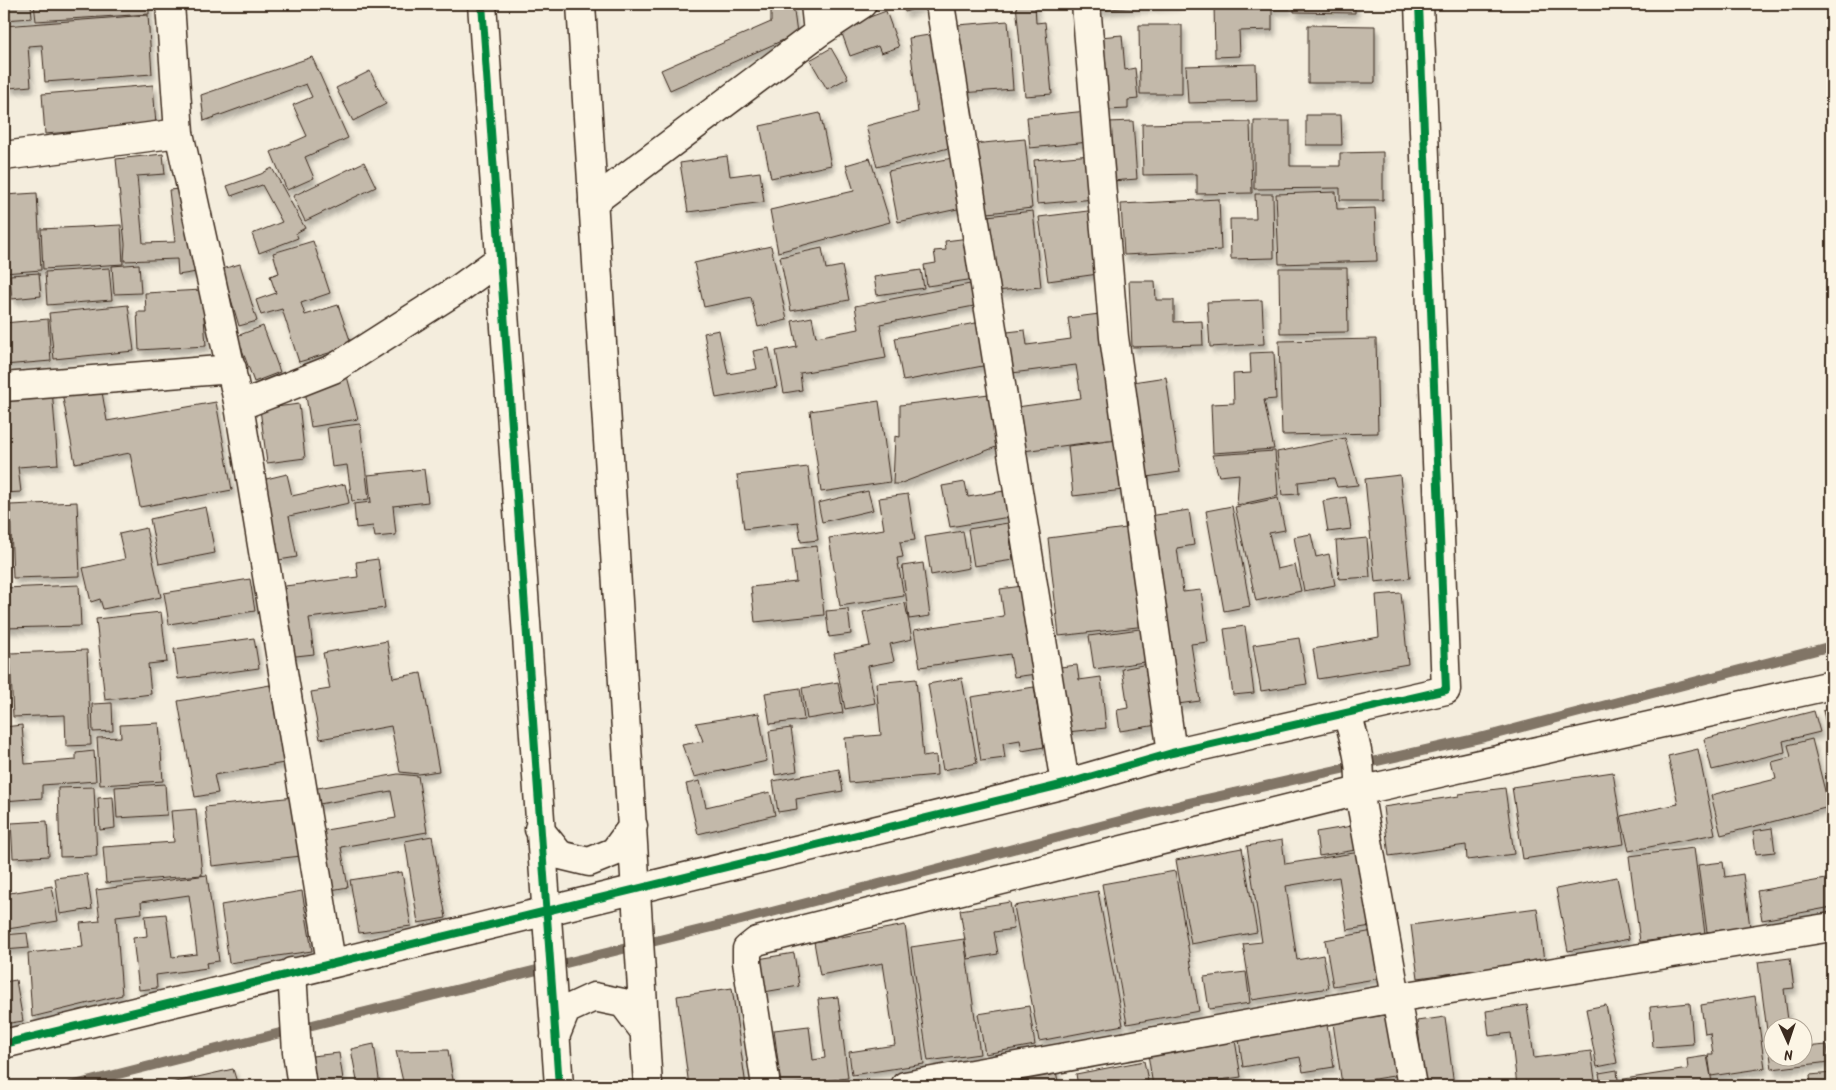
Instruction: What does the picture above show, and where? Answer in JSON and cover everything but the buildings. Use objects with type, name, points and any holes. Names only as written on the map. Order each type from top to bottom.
[{"type":"street","points":[[170,4],[179,133],[239,406],[331,962]]},
{"type":"street","points":[[472,4],[484,35]]},
{"type":"street","points":[[482,4],[558,1086]]},
{"type":"street","points":[[581,4],[648,1086]]},
{"type":"street","points":[[815,4],[818,33]]},
{"type":"street","points":[[593,202],[818,33],[862,4]]},
{"type":"street","points":[[940,4],[1065,784]]},
{"type":"street","points":[[1086,4],[1114,337],[1172,753]]},
{"type":"street","points":[[4,1044],[331,962],[1065,784],[1172,753],[1446,690],[1420,4]]},
{"type":"street","points":[[4,156],[179,133]]},
{"type":"street","points":[[239,406],[333,369],[460,288],[500,260]]},
{"type":"street","points":[[4,387],[232,369]]},
{"type":"street","points":[[766,1086],[747,962],[747,949],[758,941],[1360,785],[1832,685]]},
{"type":"street","points":[[1347,713],[1356,744],[1360,785],[1412,1086]]},
{"type":"street","points":[[539,829],[560,855],[590,862],[614,852],[633,826]]},
{"type":"street","points":[[905,1086],[1396,998],[1832,927]]},
{"type":"street","points":[[292,972],[297,1052],[302,1086]]},
{"type":"street","points":[[555,1038],[566,1010],[594,997],[623,1003],[645,1032]]},
{"type":"waterway","points":[[71,1086],[741,920],[1185,804],[1484,737],[1832,646]]},
{"type":"cycle path","points":[[482,4],[559,1086]]},
{"type":"cycle path","points":[[4,1044],[1065,784],[1172,753],[1446,690],[1419,4]]}]
